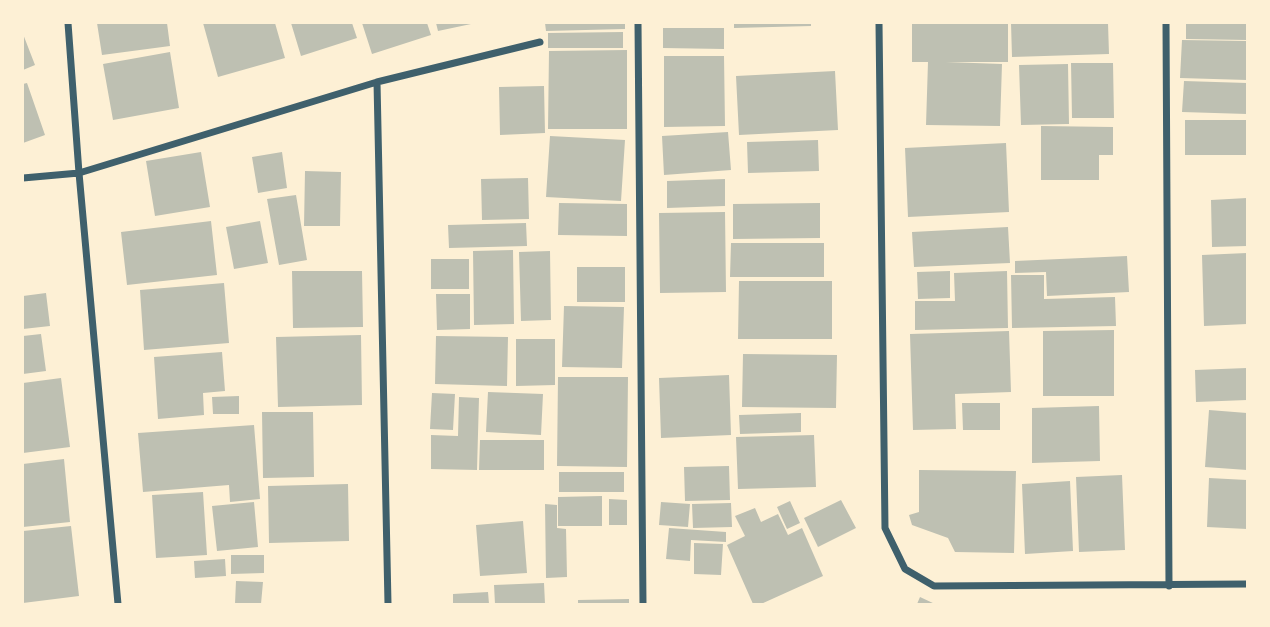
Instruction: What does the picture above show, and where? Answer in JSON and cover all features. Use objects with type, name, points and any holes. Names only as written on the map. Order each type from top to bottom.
[{"type":"street","points":[[68,23],[118,604]]},
{"type":"street","points":[[638,23],[643,604]]},
{"type":"street","points":[[879,23],[886,528],[905,569],[934,586],[1247,584]]},
{"type":"street","points":[[1166,23],[1169,586]]},
{"type":"street","points":[[23,178],[79,173],[377,82],[540,42]]},
{"type":"street","points":[[377,82],[388,604]]},
{"type":"building","points":[[97,23],[167,23],[170,46],[102,55]]},
{"type":"building","points":[[203,23],[275,23],[285,58],[218,77]]},
{"type":"building","points":[[291,23],[352,23],[357,38],[301,56]]},
{"type":"building","points":[[362,23],[427,23],[431,35],[372,54]]},
{"type":"building","points":[[436,23],[470,23],[471,24],[438,31]]},
{"type":"building","points":[[545,23],[625,23],[625,29],[546,31]]},
{"type":"building","points":[[734,23],[811,23],[811,26],[734,28]]},
{"type":"building","points":[[912,23],[1008,23],[1008,62],[946,62],[1002,64],[1000,126],[926,125],[928,62],[912,62]]},
{"type":"building","points":[[1011,23],[1108,23],[1109,54],[1012,57]]},
{"type":"building","points":[[1186,23],[1247,23],[1247,40],[1186,39]]},
{"type":"building","points":[[663,28],[724,28],[724,49],[663,48]]},
{"type":"building","points":[[623,32],[623,48],[548,48],[548,33]]},
{"type":"building","points":[[23,34],[35,65],[23,70]]},
{"type":"building","points":[[1182,40],[1247,41],[1247,80],[1180,78]]},
{"type":"building","points":[[627,50],[627,129],[548,129],[549,51]]},
{"type":"building","points":[[170,52],[179,108],[113,120],[103,64]]},
{"type":"building","points":[[664,56],[724,56],[725,126],[664,127]]},
{"type":"building","points":[[1071,63],[1113,63],[1114,118],[1072,118]]},
{"type":"building","points":[[1068,64],[1069,124],[1021,125],[1019,65]]},
{"type":"building","points":[[835,71],[838,130],[739,135],[736,76]]},
{"type":"building","points":[[1184,81],[1247,83],[1247,114],[1182,112]]},
{"type":"building","points":[[27,83],[45,135],[23,143],[23,84]]},
{"type":"building","points":[[544,86],[545,133],[500,135],[499,87]]},
{"type":"building","points":[[1185,120],[1247,120],[1247,155],[1185,155]]},
{"type":"building","points":[[1041,126],[1113,127],[1113,155],[1099,155],[1099,180],[1041,180]]},
{"type":"building","points":[[728,132],[731,170],[664,175],[662,136]]},
{"type":"building","points":[[550,136],[625,140],[621,201],[546,197]]},
{"type":"building","points":[[818,140],[819,171],[748,173],[747,142]]},
{"type":"building","points":[[1006,143],[1009,212],[908,217],[905,148]]},
{"type":"building","points":[[201,152],[210,207],[155,216],[146,161]]},
{"type":"building","points":[[282,152],[287,188],[258,193],[252,157]]},
{"type":"building","points":[[305,171],[341,172],[340,226],[304,226]]},
{"type":"building","points":[[528,178],[529,219],[482,220],[481,179]]},
{"type":"building","points":[[725,179],[725,206],[667,208],[667,181]]},
{"type":"building","points":[[296,195],[307,260],[279,265],[267,199]]},
{"type":"building","points":[[1247,198],[1247,246],[1212,247],[1211,200]]},
{"type":"building","points":[[559,203],[627,204],[627,236],[558,235]]},
{"type":"building","points":[[820,203],[820,238],[733,239],[733,204]]},
{"type":"building","points":[[725,212],[726,292],[660,293],[659,213]]},
{"type":"building","points":[[211,221],[217,275],[127,285],[121,232]]},
{"type":"building","points":[[260,221],[268,263],[234,269],[226,227]]},
{"type":"building","points":[[526,223],[527,246],[449,248],[448,225]]},
{"type":"building","points":[[1008,227],[1010,263],[914,267],[912,232]]},
{"type":"building","points":[[731,243],[824,243],[824,277],[730,277]]},
{"type":"building","points":[[513,250],[514,324],[474,325],[473,251]]},
{"type":"building","points":[[550,251],[551,320],[521,321],[519,252]]},
{"type":"building","points":[[1247,253],[1247,324],[1204,326],[1202,255]]},
{"type":"building","points":[[1127,256],[1129,292],[1047,296],[1046,272],[1015,273],[1015,261]]},
{"type":"building","points":[[431,259],[469,259],[469,289],[431,289]]},
{"type":"building","points":[[577,267],[625,267],[625,302],[577,302]]},
{"type":"building","points":[[292,271],[362,271],[363,327],[293,328]]},
{"type":"building","points":[[950,271],[950,298],[918,299],[917,272]]},
{"type":"building","points":[[1007,271],[1008,328],[915,330],[915,301],[955,301],[954,273]]},
{"type":"building","points":[[1011,275],[1044,275],[1044,299],[1115,297],[1116,326],[1012,328]]},
{"type":"building","points":[[739,281],[832,281],[832,339],[738,339]]},
{"type":"building","points":[[224,283],[229,343],[144,350],[140,290]]},
{"type":"building","points":[[46,293],[50,326],[23,329],[23,296]]},
{"type":"building","points":[[436,294],[470,294],[470,329],[437,330]]},
{"type":"building","points":[[564,306],[624,307],[622,368],[562,367]]},
{"type":"building","points":[[1114,330],[1114,396],[1043,396],[1043,331]]},
{"type":"building","points":[[1009,331],[1011,392],[955,394],[956,429],[913,430],[910,334]]},
{"type":"building","points":[[41,334],[46,371],[23,374],[23,336]]},
{"type":"building","points":[[361,335],[362,405],[278,407],[276,337]]},
{"type":"building","points":[[436,336],[508,337],[507,386],[435,384]]},
{"type":"building","points":[[516,339],[555,339],[555,385],[516,386]]},
{"type":"building","points":[[222,352],[225,391],[203,393],[204,415],[158,419],[154,357]]},
{"type":"building","points":[[743,354],[837,355],[836,408],[742,407]]},
{"type":"building","points":[[1247,368],[1247,400],[1196,402],[1195,370]]},
{"type":"building","points":[[729,375],[731,435],[661,438],[659,378]]},
{"type":"building","points":[[558,377],[628,377],[627,467],[557,466]]},
{"type":"building","points":[[61,378],[70,447],[23,453],[23,383]]},
{"type":"building","points":[[488,392],[543,394],[541,435],[486,432]]},
{"type":"building","points":[[432,393],[455,394],[453,430],[430,429]]},
{"type":"building","points":[[239,396],[239,414],[213,414],[212,397]]},
{"type":"building","points":[[459,397],[479,398],[477,470],[431,469],[431,435],[458,436]]},
{"type":"building","points":[[962,403],[1000,403],[1000,430],[963,430]]},
{"type":"building","points":[[1099,406],[1100,461],[1032,463],[1032,408]]},
{"type":"building","points":[[1209,410],[1247,413],[1247,470],[1205,467]]},
{"type":"building","points":[[262,412],[313,412],[314,477],[263,478]]},
{"type":"building","points":[[801,413],[801,432],[740,434],[739,415]]},
{"type":"building","points":[[254,425],[260,499],[230,502],[229,485],[143,492],[138,433]]},
{"type":"building","points":[[814,435],[816,487],[738,489],[736,437]]},
{"type":"building","points":[[480,440],[544,440],[544,470],[479,470]]},
{"type":"building","points":[[64,459],[70,522],[23,527],[23,464]]},
{"type":"building","points":[[729,466],[730,500],[685,501],[684,467]]},
{"type":"building","points":[[919,470],[1016,471],[1014,553],[955,552],[948,538],[912,525],[909,515],[919,512]]},
{"type":"building","points":[[559,472],[624,472],[624,492],[559,492]]},
{"type":"building","points":[[1122,475],[1125,550],[1079,552],[1076,477]]},
{"type":"building","points":[[1209,478],[1247,480],[1247,529],[1207,527]]},
{"type":"building","points":[[1070,481],[1073,551],[1025,554],[1022,484]]},
{"type":"building","points":[[348,484],[349,541],[269,543],[268,486]]},
{"type":"building","points":[[203,492],[207,555],[156,558],[152,495]]},
{"type":"building","points":[[602,496],[602,526],[558,526],[558,497]]},
{"type":"building","points":[[609,499],[627,500],[627,525],[609,525]]},
{"type":"building","points":[[841,500],[856,528],[818,547],[804,518]]},
{"type":"building","points":[[790,501],[800,523],[787,529],[777,507]]},
{"type":"building","points":[[254,502],[258,547],[217,551],[212,506]]},
{"type":"building","points":[[661,502],[690,504],[688,527],[659,525]]},
{"type":"building","points":[[731,503],[732,527],[693,528],[692,504]]},
{"type":"building","points":[[545,504],[557,505],[557,528],[566,529],[567,577],[546,578]]},
{"type":"building","points":[[755,508],[761,522],[778,514],[788,535],[802,528],[823,576],[761,604],[753,604],[727,545],[745,536],[735,516]]},
{"type":"building","points":[[523,521],[527,573],[480,576],[476,525]]},
{"type":"building","points":[[71,526],[79,596],[23,603],[23,531]]},
{"type":"building","points":[[669,528],[726,532],[726,542],[691,540],[690,561],[666,559]]},
{"type":"building","points":[[694,543],[723,544],[721,575],[694,574]]},
{"type":"building","points":[[231,555],[264,555],[264,573],[231,574]]},
{"type":"building","points":[[225,559],[226,576],[195,578],[194,561]]},
{"type":"building","points":[[236,581],[263,582],[261,604],[235,604]]},
{"type":"building","points":[[544,583],[545,604],[495,604],[494,585]]},
{"type":"building","points":[[488,592],[489,604],[453,604],[453,594]]},
{"type":"building","points":[[920,597],[935,604],[917,604]]},
{"type":"building","points":[[629,599],[629,604],[578,604],[578,600]]}]
